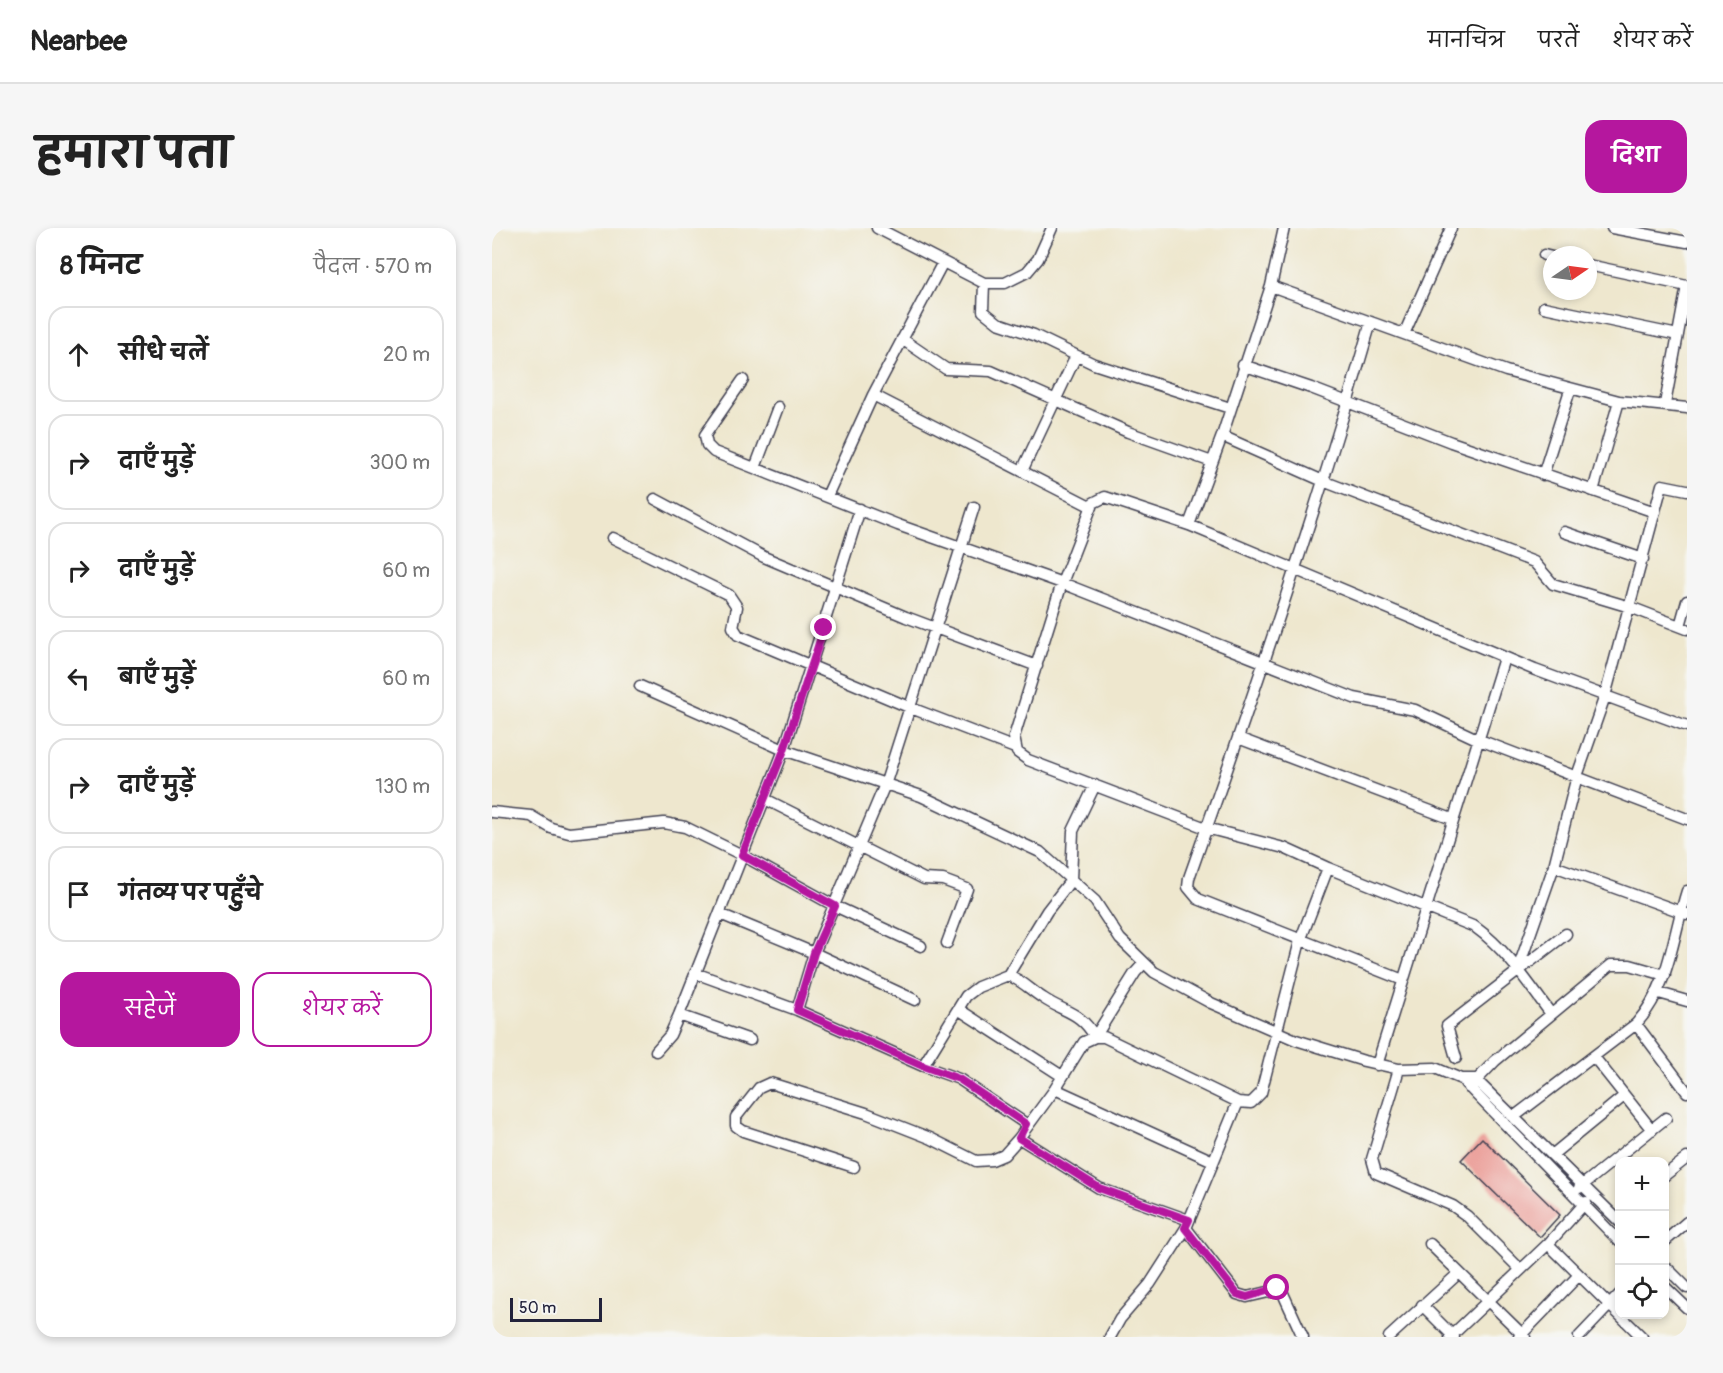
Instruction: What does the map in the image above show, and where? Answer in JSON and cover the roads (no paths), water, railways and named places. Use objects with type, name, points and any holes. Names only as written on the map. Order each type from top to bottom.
[{"type":"street","points":[[877,228],[942,264],[984,283],[1005,283],[1027,273],[1038,259],[1052,228]]},
{"type":"street","points":[[1189,525],[1222,435],[1271,286],[1284,228]]},
{"type":"street","points":[[1405,333],[1451,228]]},
{"type":"street","points":[[1612,228],[1687,242]]},
{"type":"street","points":[[827,496],[873,395],[942,264]]},
{"type":"street","points":[[1597,267],[1687,286],[1665,404]]},
{"type":"street","points":[[984,283],[981,303],[988,317],[1127,376],[1230,408]]},
{"type":"street","points":[[1271,286],[1506,371],[1570,390],[1619,401],[1687,408]]},
{"type":"street","points":[[1544,307],[1678,335]]},
{"type":"street","points":[[1371,322],[1323,482],[1239,738],[1189,878],[1188,887],[1198,899],[1403,981]]},
{"type":"street","points":[[902,339],[946,369],[991,371],[1128,432],[1212,462]]},
{"type":"street","points":[[1022,471],[1076,356]]},
{"type":"street","points":[[1244,365],[1543,475],[1655,512]]},
{"type":"street","points":[[743,380],[705,435],[707,445],[714,452],[961,549],[1062,583],[1354,698],[1415,710],[1477,739],[1687,819]]},
{"type":"street","points":[[1543,475],[1570,390]]},
{"type":"street","points":[[873,395],[1092,507]]},
{"type":"street","points":[[1593,491],[1619,401]]},
{"type":"street","points":[[755,468],[778,406]]},
{"type":"street","points":[[1222,435],[1323,482],[1534,562],[1553,584],[1630,607],[1684,628],[1687,601]]},
{"type":"street","points":[[1518,969],[1554,866],[1577,776],[1605,696],[1662,485],[1687,490]]},
{"type":"street","points":[[1016,748],[1014,736],[1062,583],[1093,503],[1105,497],[1189,525],[1504,658],[1687,726]]},
{"type":"street","points":[[655,499],[764,556],[936,628],[1037,666]]},
{"type":"street","points":[[797,1010],[814,953],[861,847],[886,782],[974,507]]},
{"type":"street","points":[[656,1052],[670,1035],[679,1015],[784,750],[860,510]]},
{"type":"street","points":[[1564,532],[1643,559]]},
{"type":"street","points":[[613,538],[729,596],[736,607],[733,627],[735,632],[911,708],[1016,748],[1028,760],[1206,828],[1284,848],[1475,927],[1492,939],[1518,969],[1551,1014]]},
{"type":"street","points":[[1377,1065],[1504,658]]},
{"type":"street","points":[[640,686],[784,750],[886,782],[1040,852],[1095,901],[1120,939],[1154,972],[1211,1003],[1278,1032],[1377,1065],[1399,1069],[1435,1068],[1472,1083],[1515,1116],[1592,1196],[1615,1214]]},
{"type":"street","points":[[1239,738],[1452,819]]},
{"type":"street","points":[[923,1066],[971,991],[1008,975],[1044,916],[1071,880],[1073,831],[1095,786]]},
{"type":"street","points":[[765,799],[924,879],[943,880],[967,889],[947,943]]},
{"type":"street","points":[[492,812],[531,816],[561,832],[569,833],[674,824],[695,831],[835,906],[921,946]]},
{"type":"street","points":[[1554,866],[1684,913]]},
{"type":"street","points":[[854,1167],[743,1131],[736,1126],[736,1117],[759,1088],[770,1083],[885,1120],[976,1161],[992,1160],[1004,1155],[1019,1138],[1026,1124],[1055,1089],[1084,1042],[1095,1037],[1104,1037],[1238,1102],[1251,1103],[1261,1093],[1300,941],[1328,868]]},
{"type":"street","points":[[1515,1116],[1636,1024],[1659,993],[1684,913],[1687,891]]},
{"type":"street","points":[[720,914],[814,953],[915,1000]]},
{"type":"street","points":[[1456,1058],[1447,1026],[1566,934]]},
{"type":"street","points":[[1095,1037],[1135,973],[1144,963]]},
{"type":"street","points":[[1472,1083],[1611,965],[1630,965],[1665,975]]},
{"type":"street","points":[[695,973],[797,1010],[923,1066],[959,1079],[1026,1124]]},
{"type":"street","points":[[1008,975],[1023,981],[1051,1004],[1077,1015],[1095,1037]]},
{"type":"street","points":[[1659,993],[1687,1001]]},
{"type":"street","points":[[958,1009],[1062,1076]]},
{"type":"street","points":[[679,1015],[750,1040]]},
{"type":"street","points":[[1636,1024],[1687,1092]]},
{"type":"street","points":[[1593,1057],[1652,1130]]},
{"type":"street","points":[[1399,1069],[1372,1159],[1376,1173],[1453,1206],[1467,1216],[1520,1269]]},
{"type":"street","points":[[1472,1083],[1494,1114],[1615,1237]]},
{"type":"street","points":[[1055,1089],[1213,1161]]},
{"type":"street","points":[[1552,1155],[1624,1095]]},
{"type":"street","points":[[1110,1337],[1120,1319],[1150,1284],[1187,1224],[1238,1102]]},
{"type":"street","points":[[1494,1114],[1503,1105]]},
{"type":"street","points":[[1572,1194],[1666,1118]]},
{"type":"street","points":[[1019,1138],[1099,1188],[1187,1224],[1237,1294],[1247,1297],[1277,1288],[1281,1289],[1303,1337]]},
{"type":"street","points":[[1669,1173],[1687,1158]]},
{"type":"street","points":[[1422,1305],[1452,1336],[1488,1299],[1548,1244],[1592,1196]]},
{"type":"street","points":[[1669,1238],[1687,1222]]},
{"type":"street","points":[[1430,1244],[1488,1299],[1522,1336],[1579,1275]]},
{"type":"street","points":[[1548,1244],[1642,1337]]},
{"type":"street","points":[[1669,1269],[1687,1288]]},
{"type":"street","points":[[1389,1337],[1459,1273]]},
{"type":"street","points":[[1669,1290],[1687,1308]]},
{"type":"street","points":[[1579,1337],[1615,1300]]}]
